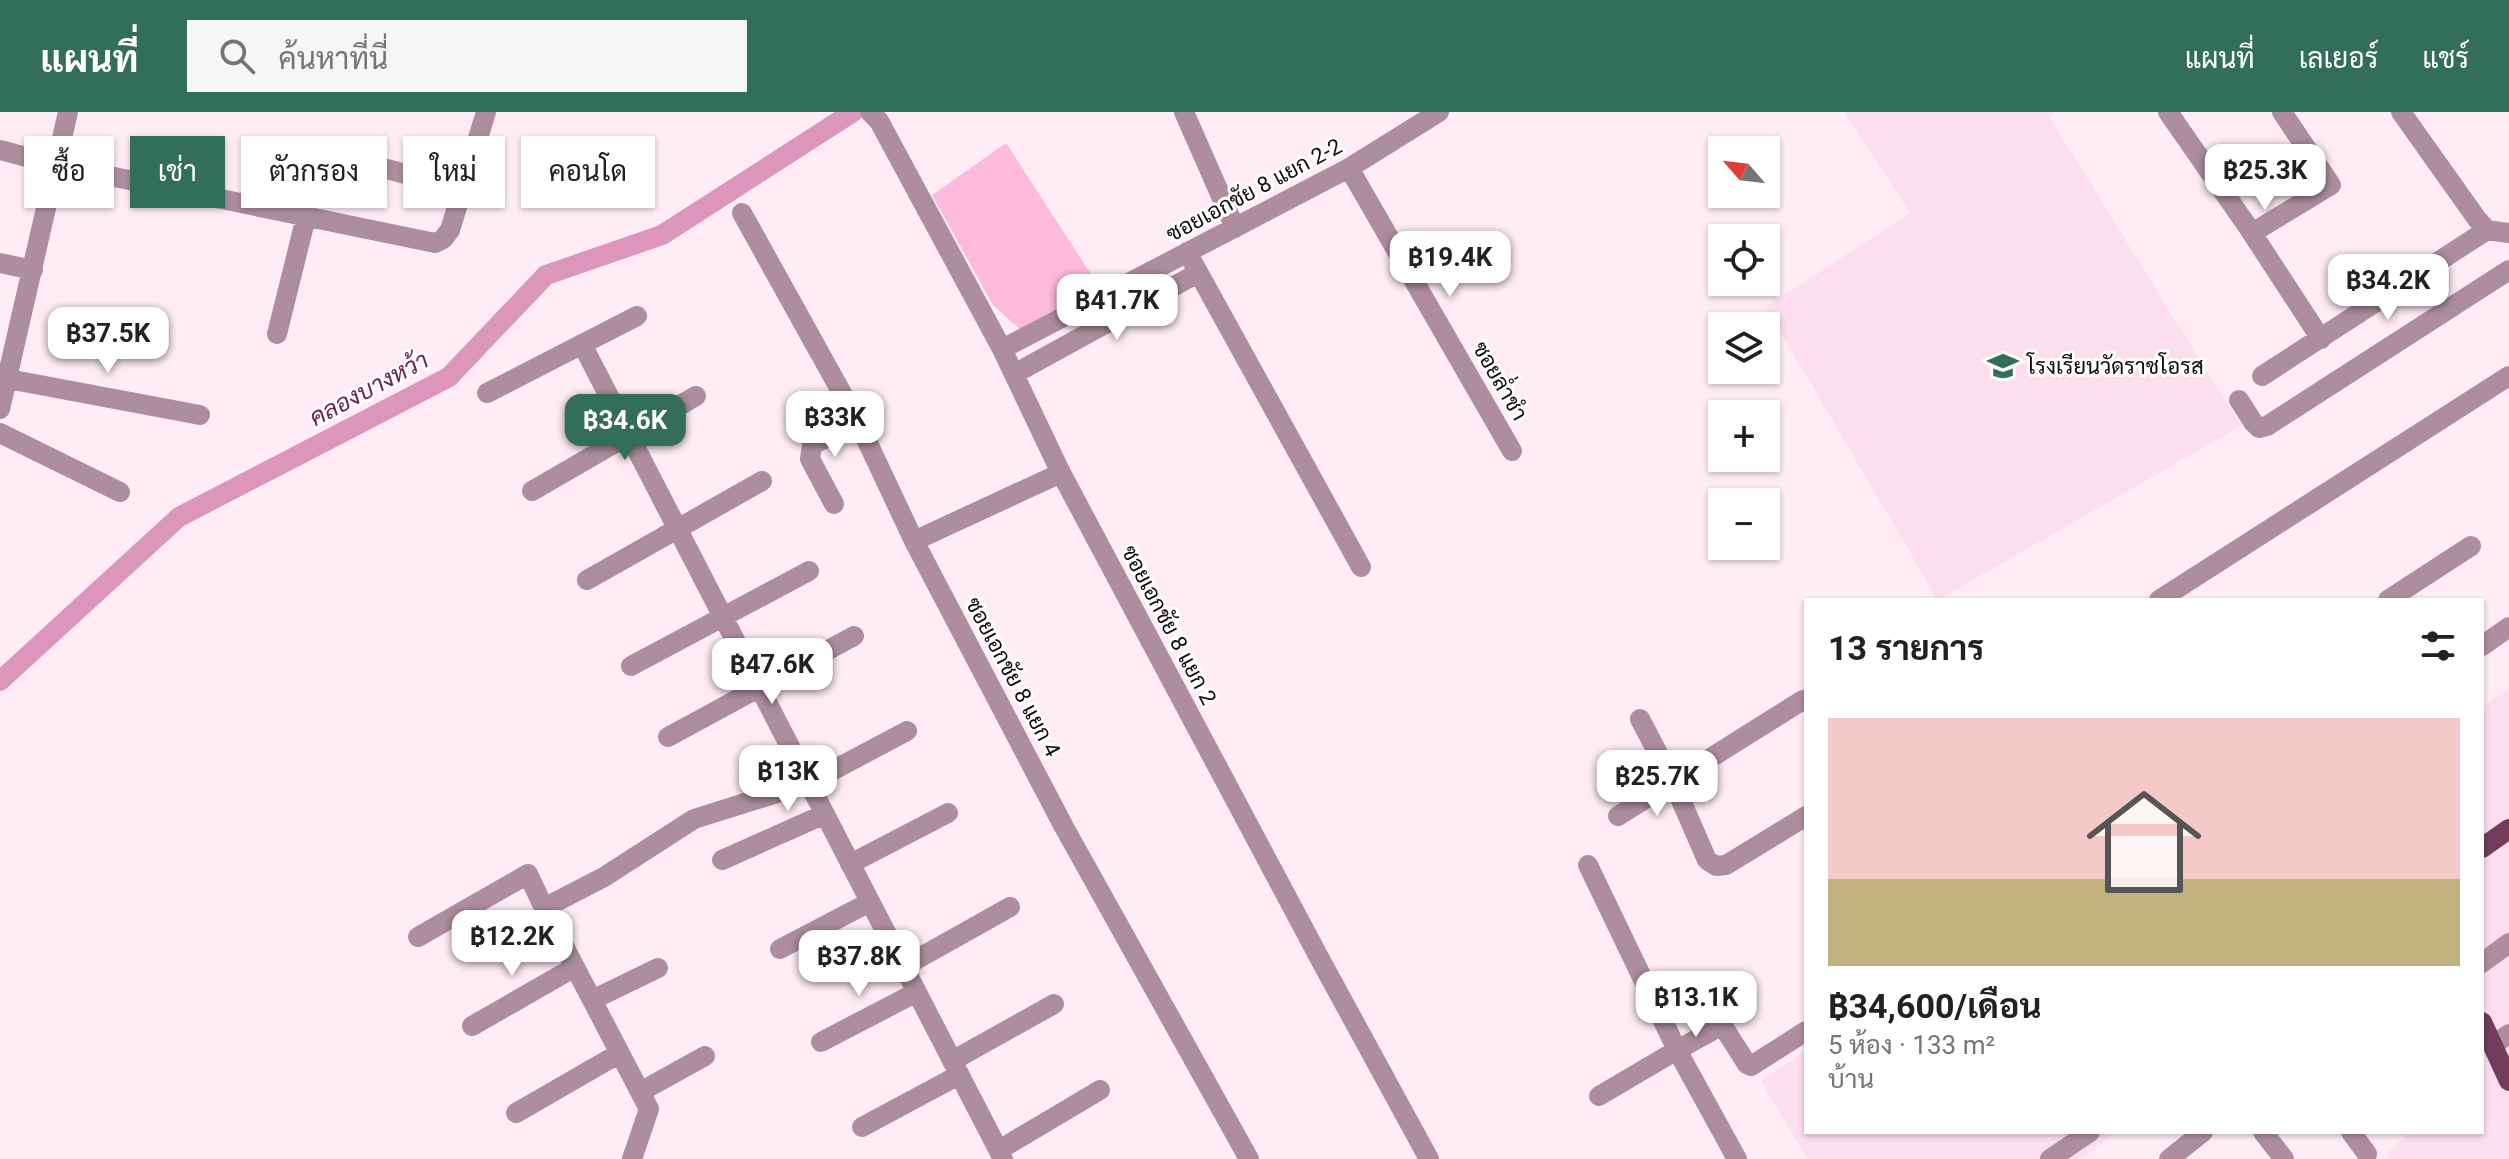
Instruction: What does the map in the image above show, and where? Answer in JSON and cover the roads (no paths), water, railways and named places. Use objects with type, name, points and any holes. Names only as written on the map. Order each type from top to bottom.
[{"type":"main road","points":[[2484,847],[2509,829]]},
{"type":"main road","points":[[2484,1024],[2501,1039],[2507,1069]]},
{"type":"street","points":[[63,136],[68,112]]},
{"type":"street","points":[[479,136],[486,112]]},
{"type":"street","points":[[1184,112],[1235,228]]},
{"type":"street","name":"ซอยเอกชัย 8 แยก 2-2","points":[[1002,349],[1349,168],[1439,112]]},
{"type":"street","points":[[2168,112],[2321,339]]},
{"type":"street","points":[[2252,233],[2331,185],[2282,112]]},
{"type":"street","points":[[2401,112],[2477,219],[2487,230],[2509,233]]},
{"type":"street","name":"ซอยเอกชัย 8 แยก 2","points":[[874,117],[1002,349],[1061,473],[1429,1159]]},
{"type":"street","points":[[0,150],[24,156]]},
{"type":"street","name":"ซอยล่ำชำ","points":[[1349,168],[1512,451]]},
{"type":"street","points":[[114,177],[435,243],[450,230],[456,208]]},
{"type":"street","points":[[0,409],[47,208]]},
{"type":"street","name":"ซอยเอกชัย 8 แยก 4","points":[[742,213],[858,422],[914,541],[1064,827],[1249,1159]]},
{"type":"street","points":[[277,334],[306,217]]},
{"type":"street","points":[[2262,376],[2487,230]]},
{"type":"street","points":[[1187,252],[1361,567]]},
{"type":"street","points":[[0,263],[33,270]]},
{"type":"street","points":[[2239,400],[2259,428],[2267,426],[2509,270]]},
{"type":"street","points":[[1014,374],[1198,273]]},
{"type":"street","points":[[487,393],[637,316]]},
{"type":"street","points":[[582,344],[1001,1154],[1100,1090]]},
{"type":"street","points":[[2162,598],[2509,376]]},
{"type":"street","points":[[8,379],[200,415]]},
{"type":"street","points":[[532,491],[696,396]]},
{"type":"street","points":[[834,504],[809,453],[812,445],[858,422]]},
{"type":"street","points":[[0,433],[120,492]]},
{"type":"street","points":[[914,541],[1061,473]]},
{"type":"street","points":[[587,580],[762,481]]},
{"type":"street","points":[[2391,598],[2471,546]]},
{"type":"street","points":[[631,666],[809,571]]},
{"type":"street","points":[[2188,582],[2198,598]]},
{"type":"street","points":[[2484,645],[2509,627]]},
{"type":"street","points":[[668,737],[854,636]]},
{"type":"street","points":[[1618,816],[1803,700]]},
{"type":"street","points":[[1640,719],[1673,782],[1707,860],[1716,866],[1726,865],[1804,817]]},
{"type":"street","points":[[544,908],[604,877],[694,819],[809,783],[907,731]]},
{"type":"street","points":[[850,864],[948,813]]},
{"type":"street","points":[[722,860],[825,814]]},
{"type":"street","points":[[1588,865],[1677,1050],[1737,1159]]},
{"type":"street","points":[[418,937],[528,874],[649,1109],[632,1159]]},
{"type":"street","points":[[780,949],[870,902]]},
{"type":"street","points":[[903,967],[1010,907]]},
{"type":"street","points":[[2484,962],[2509,943]]},
{"type":"street","points":[[472,1026],[575,967]]},
{"type":"street","points":[[592,1000],[658,968]]},
{"type":"street","points":[[821,1042],[917,992]]},
{"type":"street","points":[[862,1127],[1054,1004]]},
{"type":"street","points":[[1599,1096],[1719,1027],[1724,1028],[1751,1066],[1804,1032]]},
{"type":"street","points":[[516,1113],[620,1053]]},
{"type":"street","points":[[640,1092],[705,1056]]},
{"type":"street","points":[[2050,1159],[2087,1134]]},
{"type":"street","points":[[2169,1159],[2200,1134]]},
{"type":"street","points":[[2265,1134],[2284,1159]]},
{"type":"street","points":[[2352,1134],[2367,1154]]},
{"type":"waterway","name":"คลองบางหว้า","points":[[0,681],[179,517],[449,377],[546,275],[662,235],[853,112]]},
{"type":"place","name":"โรงเรียนวัดราชโอรส","points":[[2003,366]]}]
